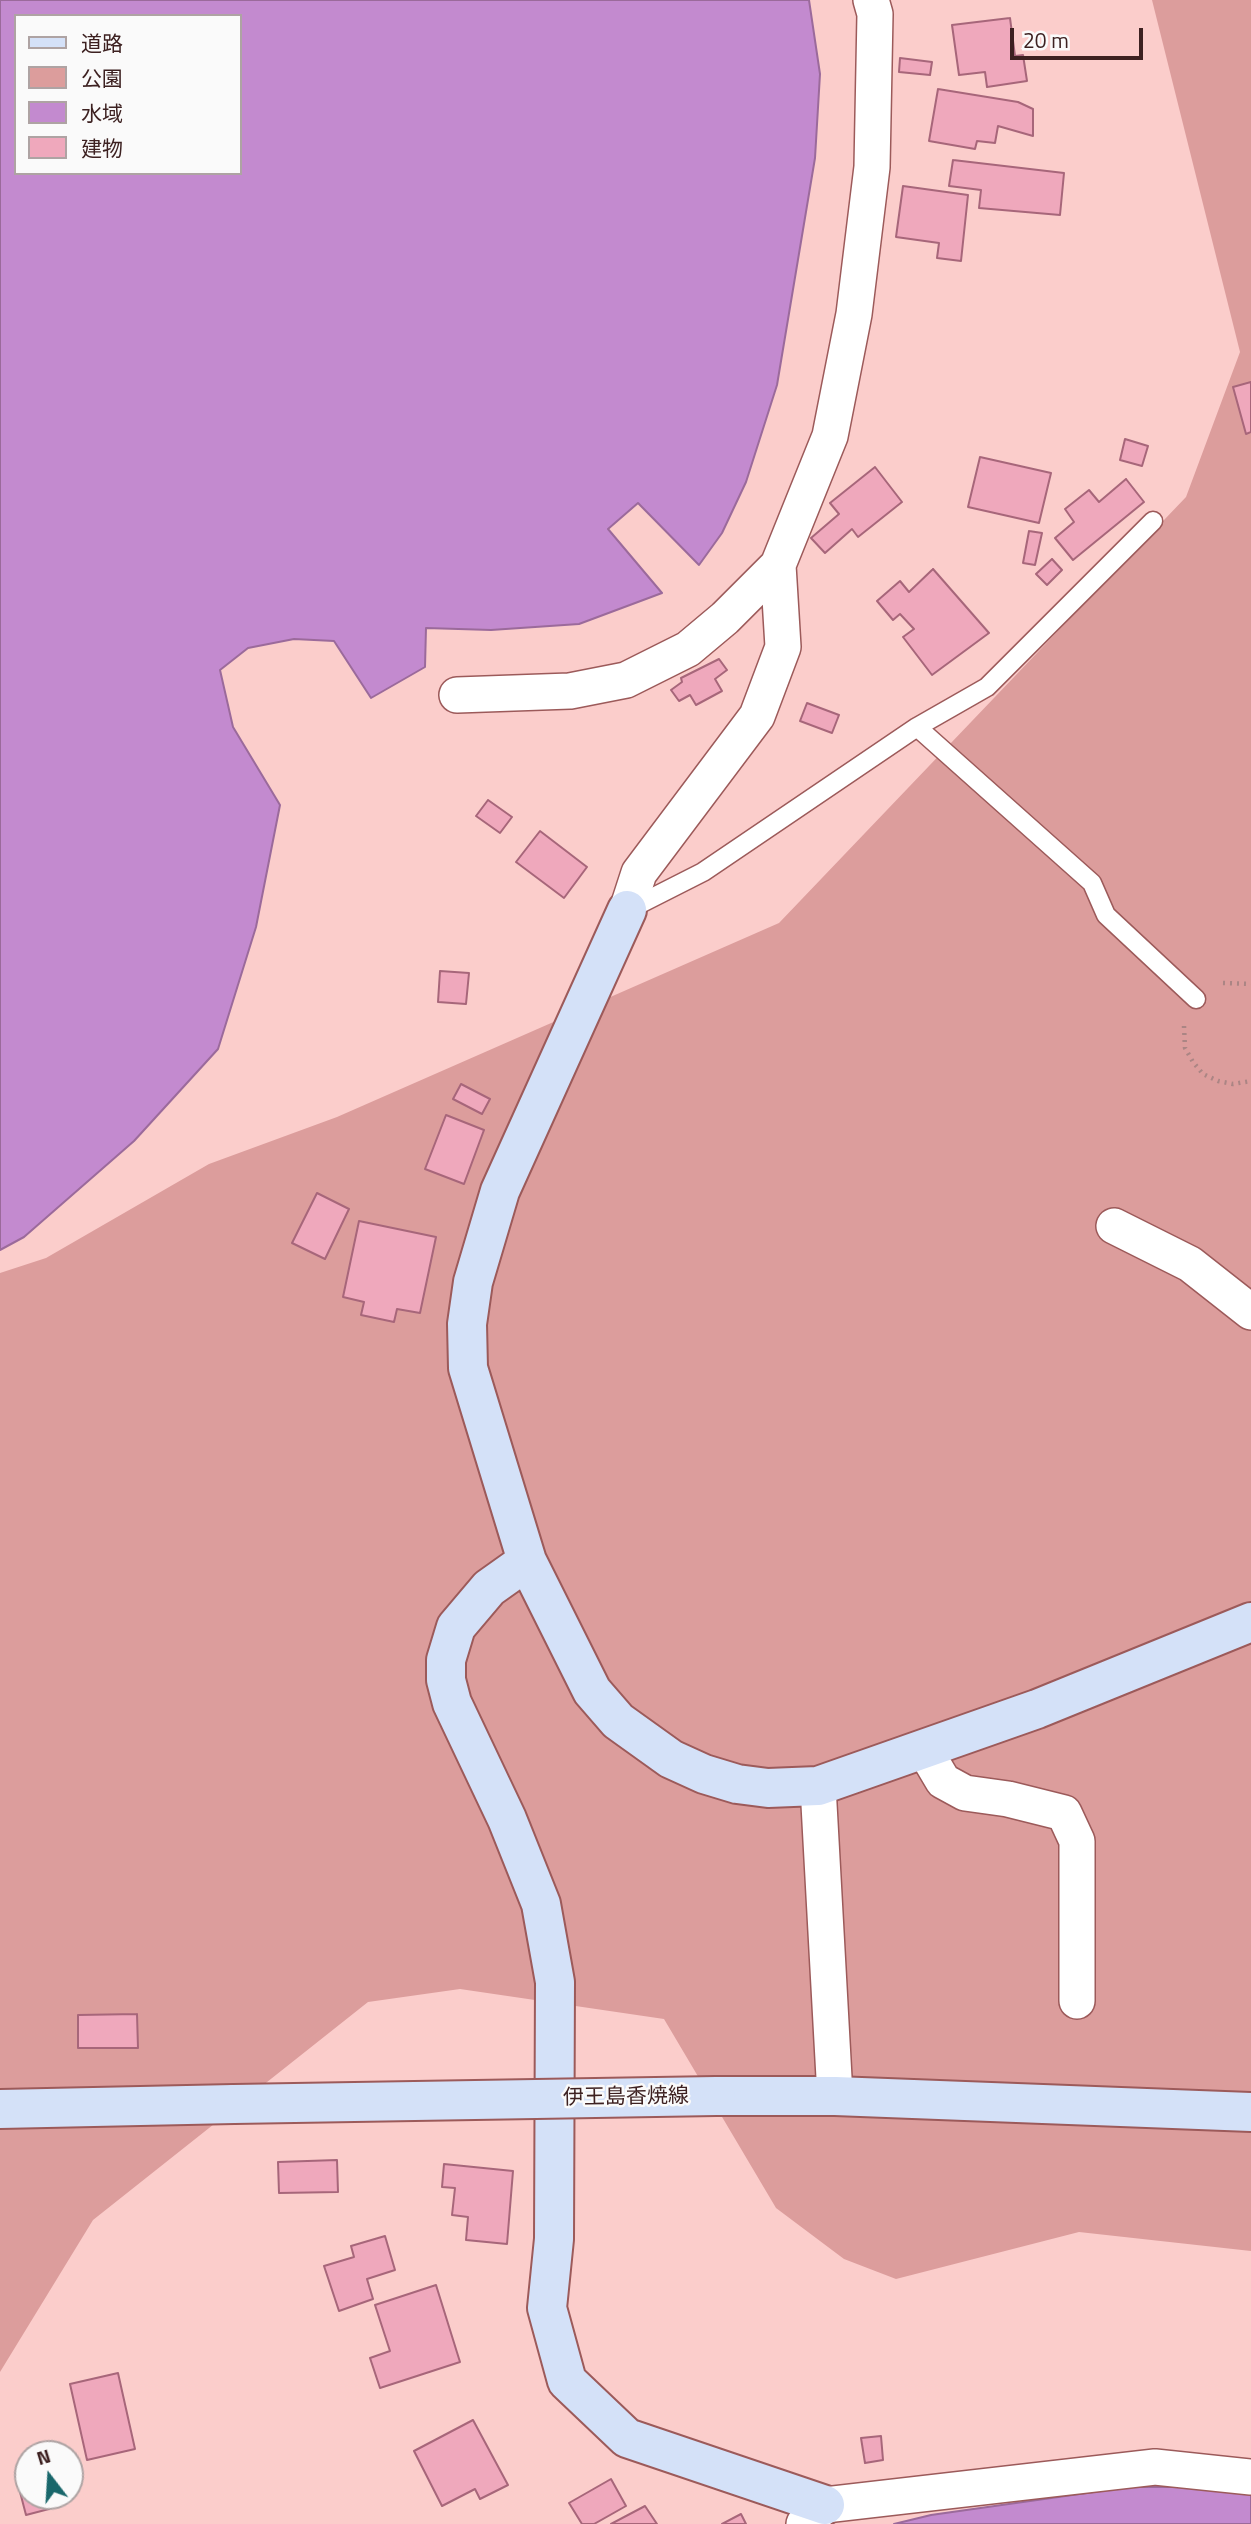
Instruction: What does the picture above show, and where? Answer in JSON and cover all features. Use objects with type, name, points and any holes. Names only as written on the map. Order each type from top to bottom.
[{"type":"street","points":[[457,695],[570,691],[626,680],[688,649],[778,565],[830,436],[854,314],[872,167],[875,14],[871,0]]},
{"type":"street","points":[[778,565],[783,647],[757,716],[639,873],[627,910],[500,1191],[473,1282],[467,1324],[468,1368],[527,1561],[592,1691],[618,1721],[671,1759],[704,1774],[737,1784],[768,1788],[818,1786],[1037,1709],[1251,1622]]},
{"type":"street","points":[[1114,1226],[1190,1264],[1251,1312]]},
{"type":"street","points":[[527,1561],[489,1588],[456,1627],[446,1660],[446,1681],[452,1703],[508,1819],[541,1905],[555,1982],[554,2239],[547,2308],[567,2381],[627,2438],[814,2515],[1155,2467],[1251,2477]]},
{"type":"street","points":[[924,1749],[943,1781],[965,1793],[1009,1799],[1063,1813],[1077,1841],[1077,2001]]},
{"type":"street","points":[[818,1786],[835,2096]]},
{"type":"street","name":"伊王島香焼線","points":[[0,2109],[835,2096],[1251,2112]]},
{"type":"lane","points":[[627,910],[703,872],[918,727],[987,687],[1153,521]]},
{"type":"lane","points":[[918,727],[1093,883],[1106,915],[1196,999]]},
{"type":"path","points":[[1186,1017],[1183,1032],[1185,1048],[1203,1074],[1233,1084],[1251,1081]]},
{"type":"green space","points":[[1152,0],[1251,0],[1251,2251],[1079,2232],[896,2279],[844,2259],[776,2208],[664,2019],[460,1989],[368,2002],[93,2220],[0,2372],[0,1273],[46,1258],[209,1164],[337,1117],[779,923],[1186,497],[1240,352]]},
{"type":"water","points":[[0,0],[809,0],[820,74],[815,158],[777,385],[746,482],[722,533],[699,565],[638,503],[608,529],[662,593],[579,624],[491,630],[426,628],[425,667],[371,698],[334,641],[294,639],[248,648],[220,670],[233,727],[280,805],[256,927],[218,1049],[134,1141],[24,1237],[0,1250]]},
{"type":"water","points":[[1129,2487],[1251,2487],[1251,2524],[894,2524],[931,2515]]},
{"type":"building","points":[[1010,18],[1015,56],[1023,55],[1027,81],[987,87],[985,72],[959,75],[952,25]]},
{"type":"building","points":[[900,58],[932,62],[930,75],[899,72]]},
{"type":"building","points":[[938,89],[1018,102],[1033,109],[1033,136],[998,126],[995,143],[977,141],[975,149],[929,141]]},
{"type":"building","points":[[953,160],[1064,173],[1060,215],[979,208],[981,190],[949,186]]},
{"type":"building","points":[[903,186],[968,195],[961,261],[937,258],[939,243],[896,237]]},
{"type":"building","points":[[1251,382],[1251,432],[1246,434],[1233,387]]},
{"type":"building","points":[[1125,439],[1148,446],[1142,466],[1120,460]]},
{"type":"building","points":[[980,457],[1051,473],[1039,523],[968,507]]},
{"type":"building","points":[[875,467],[902,502],[858,537],[852,529],[825,553],[811,538],[839,514],[830,503]]},
{"type":"building","points":[[1126,479],[1144,502],[1073,560],[1055,538],[1074,522],[1065,509],[1089,490],[1099,502]]},
{"type":"building","points":[[1029,531],[1042,533],[1035,565],[1023,563]]},
{"type":"building","points":[[1052,559],[1062,570],[1047,585],[1036,574]]},
{"type":"building","points":[[933,569],[989,633],[932,675],[903,637],[914,629],[900,614],[893,620],[877,601],[900,581],[909,592]]},
{"type":"building","points":[[719,659],[727,670],[715,679],[722,691],[696,705],[690,695],[679,701],[671,690],[682,682],[681,678]]},
{"type":"building","points":[[807,703],[839,715],[832,733],[800,721]]},
{"type":"building","points":[[488,800],[512,817],[500,833],[476,816]]},
{"type":"building","points":[[540,831],[587,867],[564,898],[516,862]]},
{"type":"building","points":[[440,971],[469,973],[466,1004],[438,1002]]},
{"type":"building","points":[[461,1084],[490,1099],[482,1114],[453,1099]]},
{"type":"building","points":[[446,1115],[484,1130],[464,1184],[425,1169]]},
{"type":"building","points":[[317,1193],[349,1209],[325,1259],[292,1243]]},
{"type":"building","points":[[359,1221],[436,1237],[420,1313],[397,1309],[394,1322],[361,1315],[364,1302],[343,1297]]},
{"type":"building","points":[[137,2014],[138,2048],[78,2048],[78,2015]]},
{"type":"building","points":[[337,2160],[338,2192],[279,2193],[278,2162]]},
{"type":"building","points":[[444,2164],[513,2171],[507,2244],[466,2240],[468,2217],[452,2215],[455,2188],[442,2187]]},
{"type":"building","points":[[385,2236],[395,2270],[367,2279],[373,2299],[339,2311],[324,2266],[354,2257],[351,2246]]},
{"type":"building","points":[[436,2285],[460,2362],[380,2388],[370,2358],[390,2351],[375,2305]]},
{"type":"building","points":[[118,2373],[135,2449],[87,2460],[70,2384]]},
{"type":"building","points":[[473,2420],[508,2485],[480,2499],[475,2489],[442,2506],[414,2451]]},
{"type":"building","points":[[881,2436],[883,2460],[865,2463],[861,2438]]},
{"type":"building","points":[[611,2479],[626,2506],[594,2524],[582,2524],[569,2503]]},
{"type":"building","points":[[645,2506],[657,2524],[611,2524]]},
{"type":"building","points":[[25,2510],[45,2510],[26,2515]]},
{"type":"building","points":[[741,2514],[746,2524],[722,2524]]}]
